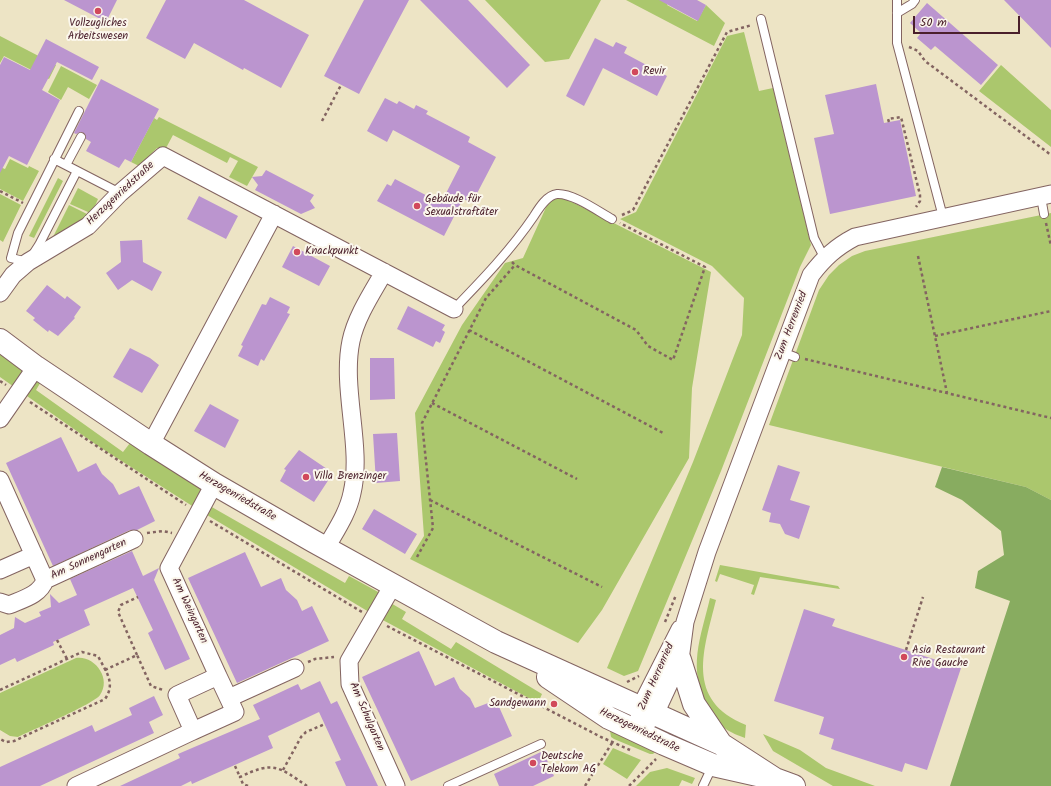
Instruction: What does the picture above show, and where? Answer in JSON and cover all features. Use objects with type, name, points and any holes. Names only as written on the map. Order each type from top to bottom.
[{"type":"street","name":"Herzogenriedstraße","points":[[0,293],[13,275],[28,262],[88,226],[120,193],[163,156],[454,309]]},
{"type":"street","name":"Zum Herrenried","points":[[648,711],[680,660],[685,622],[707,552],[788,354],[812,275],[824,257],[838,246],[855,237],[1046,195]]},
{"type":"street","points":[[150,444],[274,214]]},
{"type":"street","points":[[326,548],[345,515],[352,493],[355,470],[348,360],[351,340],[357,324],[384,272]]},
{"type":"street","name":"Herzogenriedstraße","points":[[0,340],[36,367],[150,444],[214,484],[326,548],[496,642],[648,711],[717,754],[784,782]]},
{"type":"street","points":[[0,419],[36,367]]},
{"type":"street","name":"Am Sonnengarten","points":[[0,480],[45,580],[42,588],[37,592],[9,606],[1,605]]},
{"type":"street","name":"Am Weingarten","points":[[82,785],[235,712],[169,568],[214,484]]},
{"type":"street","name":"Am Sonnengarten","points":[[45,580],[139,536]]},
{"type":"street","points":[[0,570],[34,555]]},
{"type":"street","points":[[349,661],[393,585]]},
{"type":"street","name":"Zum Herrenried","points":[[636,741],[676,634],[685,622]]},
{"type":"street","name":"Herzogenriedstraße","points":[[496,642],[609,718],[636,741],[717,754]]},
{"type":"street","points":[[680,660],[694,704],[717,754]]},
{"type":"street","name":"Am Schulgarten","points":[[349,661],[350,684],[396,786]]},
{"type":"street","points":[[229,698],[295,668]]},
{"type":"street","points":[[193,731],[177,695],[218,676]]},
{"type":"lane","points":[[897,0],[897,43],[943,217]]},
{"type":"lane","points":[[897,13],[912,4],[914,0]]},
{"type":"lane","points":[[761,21],[814,238],[824,257]]},
{"type":"lane","points":[[77,171],[39,245],[28,262],[11,258],[18,233],[78,112]]},
{"type":"lane","points":[[66,166],[81,137]]},
{"type":"lane","points":[[54,159],[120,193]]},
{"type":"lane","points":[[454,309],[519,239],[541,206],[549,197],[557,194],[569,195],[612,219]]},
{"type":"lane","points":[[1044,214],[1046,195]]},
{"type":"lane","points":[[448,786],[541,744]]},
{"type":"lane","points":[[703,786],[717,754]]},
{"type":"path","points":[[612,219],[633,210],[727,32],[761,21]]},
{"type":"path","points":[[907,40],[909,47],[918,51],[925,61],[1051,155]]},
{"type":"path","points":[[322,121],[341,85]]},
{"type":"path","points":[[0,191],[31,206]]},
{"type":"path","points":[[1044,214],[1051,246]]},
{"type":"path","points":[[505,253],[515,265],[636,330],[648,346],[673,360],[705,267],[612,219]]},
{"type":"path","points":[[918,256],[947,393]]},
{"type":"path","points":[[417,557],[433,528],[422,424],[486,298],[515,265]]},
{"type":"path","points":[[935,336],[1051,310]]},
{"type":"path","points":[[470,330],[665,434]]},
{"type":"path","points":[[788,354],[1051,418]]},
{"type":"path","points":[[0,381],[96,447],[198,513],[374,619],[612,743],[636,741]]},
{"type":"path","points":[[432,403],[577,479]]},
{"type":"path","points":[[429,499],[602,587]]},
{"type":"path","points":[[139,536],[163,531],[185,536]]},
{"type":"path","points":[[138,597],[121,605],[118,612],[151,686],[177,695]]},
{"type":"path","points":[[906,650],[924,597]]},
{"type":"path","points":[[57,640],[67,659]]},
{"type":"path","points":[[0,690],[82,652],[98,656],[111,684],[110,692],[105,699],[14,741],[6,742],[0,739]]},
{"type":"path","points":[[105,670],[137,655]]},
{"type":"path","points":[[315,659],[331,656],[349,661]]},
{"type":"path","points":[[283,770],[301,737],[306,732],[325,724]]},
{"type":"path","points":[[585,786],[612,743]]},
{"type":"path","points":[[648,756],[663,762]]},
{"type":"path","points":[[629,786],[656,759]]},
{"type":"path","points":[[235,766],[244,784],[248,786]]},
{"type":"path","points":[[240,777],[258,768],[269,766],[283,770],[307,786]]},
{"type":"green space","points":[[485,0],[601,0],[569,59],[545,62]]},
{"type":"green space","points":[[626,0],[669,0],[667,5],[697,21],[706,5],[725,23],[714,46]]},
{"type":"green space","points":[[744,32],[759,91],[773,88],[811,245],[800,267],[721,471],[638,671],[624,676],[607,668],[693,462],[742,335],[744,298],[712,266],[620,219],[636,212],[727,36]]},
{"type":"green space","points":[[0,36],[56,65],[49,79],[4,56],[0,63]]},
{"type":"green space","points":[[1001,65],[1051,110],[1051,147],[979,91]]},
{"type":"green space","points":[[61,66],[97,85],[89,99],[68,87],[61,100],[48,92]]},
{"type":"green space","points":[[159,117],[258,167],[247,186],[229,177],[238,161],[230,157],[227,163],[173,135],[166,148],[157,148],[139,166],[131,162],[154,118],[157,120]]},
{"type":"green space","points":[[10,159],[28,168],[29,166],[39,171],[23,201],[0,189],[0,167],[5,169]]},
{"type":"green space","points":[[58,178],[63,181],[34,238],[29,236]]},
{"type":"green space","points":[[78,188],[98,199],[94,207],[85,220],[73,229],[51,241],[69,205],[87,214],[88,212],[70,204]]},
{"type":"green space","points":[[0,194],[21,205],[3,242],[0,240]]},
{"type":"green space","points":[[555,198],[566,199],[711,272],[692,388],[689,458],[602,610],[578,643],[410,559],[424,536],[415,413],[462,325],[505,263],[523,258],[548,203]]},
{"type":"green space","points":[[1051,213],[1051,500],[1026,487],[769,425],[819,290],[829,275],[839,265],[852,256],[865,251]]},
{"type":"green space","points":[[0,349],[42,380],[36,390],[123,452],[130,443],[214,498],[210,506],[345,583],[349,576],[380,593],[369,612],[197,509],[98,446],[0,377]]},
{"type":"green space","points":[[942,467],[1026,487],[1051,500],[1051,786],[950,786],[1010,601],[975,588],[978,571],[1004,555],[1001,531],[962,500],[935,487]]},
{"type":"green space","points":[[720,565],[838,586],[840,589],[760,577],[754,595],[751,594],[754,585],[720,574],[717,582],[715,581]]},
{"type":"green space","points":[[710,598],[716,600],[704,654],[703,672],[706,687],[713,702],[726,714],[746,725],[745,738],[732,733],[723,727],[713,714],[702,693],[698,680],[698,653]]},
{"type":"green space","points":[[389,602],[406,612],[402,619],[451,649],[456,642],[542,694],[538,703],[379,618]]},
{"type":"green space","points":[[76,658],[89,660],[99,669],[104,682],[100,695],[87,704],[18,737],[10,736],[0,730],[0,693]]},
{"type":"green space","points":[[610,731],[656,751],[653,754],[650,754],[614,739],[611,737]]},
{"type":"green space","points":[[763,734],[800,750],[826,768],[875,786],[833,786],[773,751]]},
{"type":"green space","points":[[613,748],[641,760],[627,779],[603,764]]},
{"type":"green space","points":[[667,768],[695,778],[692,784],[682,780],[679,786],[636,786],[650,772]]},
{"type":"building","name":"Vollzugliches Arbeitswesen","points":[[64,0],[117,0],[106,22]]},
{"type":"building","points":[[166,0],[244,0],[309,35],[281,88],[244,68],[243,70],[194,43],[185,59],[146,38]]},
{"type":"building","points":[[364,0],[409,0],[359,94],[324,76]]},
{"type":"building","points":[[420,0],[468,0],[530,65],[507,88]]},
{"type":"building","points":[[659,0],[697,0],[706,5],[698,21]]},
{"type":"building","points":[[1004,0],[1051,0],[1051,48]]},
{"type":"building","points":[[927,3],[998,65],[981,85],[935,46],[931,50],[917,38],[921,33],[910,23]]},
{"type":"building","name":"Revir","points":[[595,38],[613,47],[616,42],[627,47],[624,53],[667,76],[657,96],[603,68],[584,106],[566,96]]},
{"type":"building","points":[[46,39],[99,67],[92,80],[57,62],[42,90],[60,100],[27,165],[9,156],[0,173],[0,65],[4,57],[30,70]]},
{"type":"building","points":[[101,79],[159,109],[131,162],[125,159],[119,168],[86,151],[91,142],[86,139],[85,134],[81,132],[76,134],[74,133]]},
{"type":"building","points":[[876,84],[884,123],[900,120],[916,196],[830,214],[814,138],[834,134],[825,95]]},
{"type":"building","points":[[385,98],[397,104],[399,101],[414,109],[416,105],[428,111],[426,114],[470,137],[468,142],[496,157],[472,203],[463,199],[444,236],[377,201],[387,184],[391,186],[395,179],[441,203],[460,166],[393,130],[387,142],[367,131]]},
{"type":"building","points":[[266,170],[314,195],[310,201],[315,208],[301,214],[255,190],[258,185],[252,177],[262,176]]},
{"type":"building","points":[[199,196],[238,216],[226,239],[187,219]]},
{"type":"building","points":[[142,240],[143,262],[162,272],[152,291],[132,280],[118,290],[106,273],[121,262],[120,241]]},
{"type":"building","points":[[293,246],[330,266],[319,286],[282,267]]},
{"type":"building","points":[[47,285],[65,299],[67,296],[81,307],[74,317],[75,318],[58,336],[49,330],[48,332],[33,320],[35,318],[26,311]]},
{"type":"building","points":[[270,297],[290,307],[287,313],[290,314],[264,361],[261,359],[258,366],[238,356],[243,346],[241,345],[262,304],[266,305]]},
{"type":"building","points":[[408,306],[445,325],[442,330],[445,332],[440,343],[436,341],[433,347],[397,329]]},
{"type":"building","points":[[130,348],[150,358],[159,365],[142,393],[113,377]]},
{"type":"building","points":[[370,358],[394,358],[395,399],[370,400]]},
{"type":"building","points":[[210,404],[239,420],[225,448],[194,431]]},
{"type":"building","points":[[397,433],[400,481],[376,483],[373,434]]},
{"type":"building","points":[[61,437],[78,472],[96,463],[102,474],[113,484],[119,495],[139,486],[155,521],[137,530],[130,530],[53,566],[6,463]]},
{"type":"building","name":"Villa Brenzinger","points":[[299,450],[333,473],[314,502],[280,481],[286,470],[284,469]]},
{"type":"building","points":[[778,465],[800,472],[790,500],[810,506],[799,539],[785,534],[780,524],[769,522],[771,513],[762,510]]},
{"type":"building","points":[[374,509],[417,534],[405,554],[362,529]]},
{"type":"building","points":[[132,551],[143,576],[159,568],[154,580],[190,659],[165,670],[148,633],[153,630],[133,588],[84,610],[90,625],[53,642],[54,645],[17,662],[15,658],[0,665],[0,635],[14,628],[15,617],[25,623],[41,616],[39,612],[51,607],[50,594],[59,603],[77,595],[70,579]]},
{"type":"building","points":[[245,552],[261,587],[281,578],[286,590],[297,600],[302,611],[312,606],[329,641],[237,683],[188,578]]},
{"type":"building","points":[[804,609],[835,619],[832,626],[961,668],[927,770],[905,763],[902,772],[831,749],[834,739],[819,734],[824,717],[774,701]]},
{"type":"building","points":[[419,651],[435,686],[454,677],[460,689],[470,698],[475,708],[496,700],[512,736],[411,781],[362,677]]},
{"type":"building","points":[[320,681],[331,704],[337,701],[378,786],[346,786],[335,762],[341,760],[319,712],[268,736],[273,748],[192,784],[191,781],[181,786],[120,786],[180,758],[178,754],[260,719],[253,705],[298,684],[301,690]]},
{"type":"building","points":[[154,696],[163,715],[149,722],[154,733],[40,786],[0,786],[0,767],[92,725],[95,732],[132,715],[129,708]]},
{"type":"building","name":"Deutsche Telekom AG","points":[[543,751],[554,776],[533,786],[499,786],[494,774]]},
{"type":"place","name":"Vollzugliches Arbeitswesen","points":[[98,11]]},
{"type":"place","name":"Revir","points":[[635,72]]},
{"type":"place","name":"Gebäude für Sexualstraftäter","points":[[417,206]]},
{"type":"place","name":"Knackpunkt","points":[[297,252]]},
{"type":"place","name":"Villa Brenzinger","points":[[306,477]]},
{"type":"place","name":"Asia Restaurant Rive Gauche","points":[[904,657]]},
{"type":"place","name":"Sandgewann","points":[[554,704]]},
{"type":"place","name":"Deutsche Telekom AG","points":[[533,763]]}]
